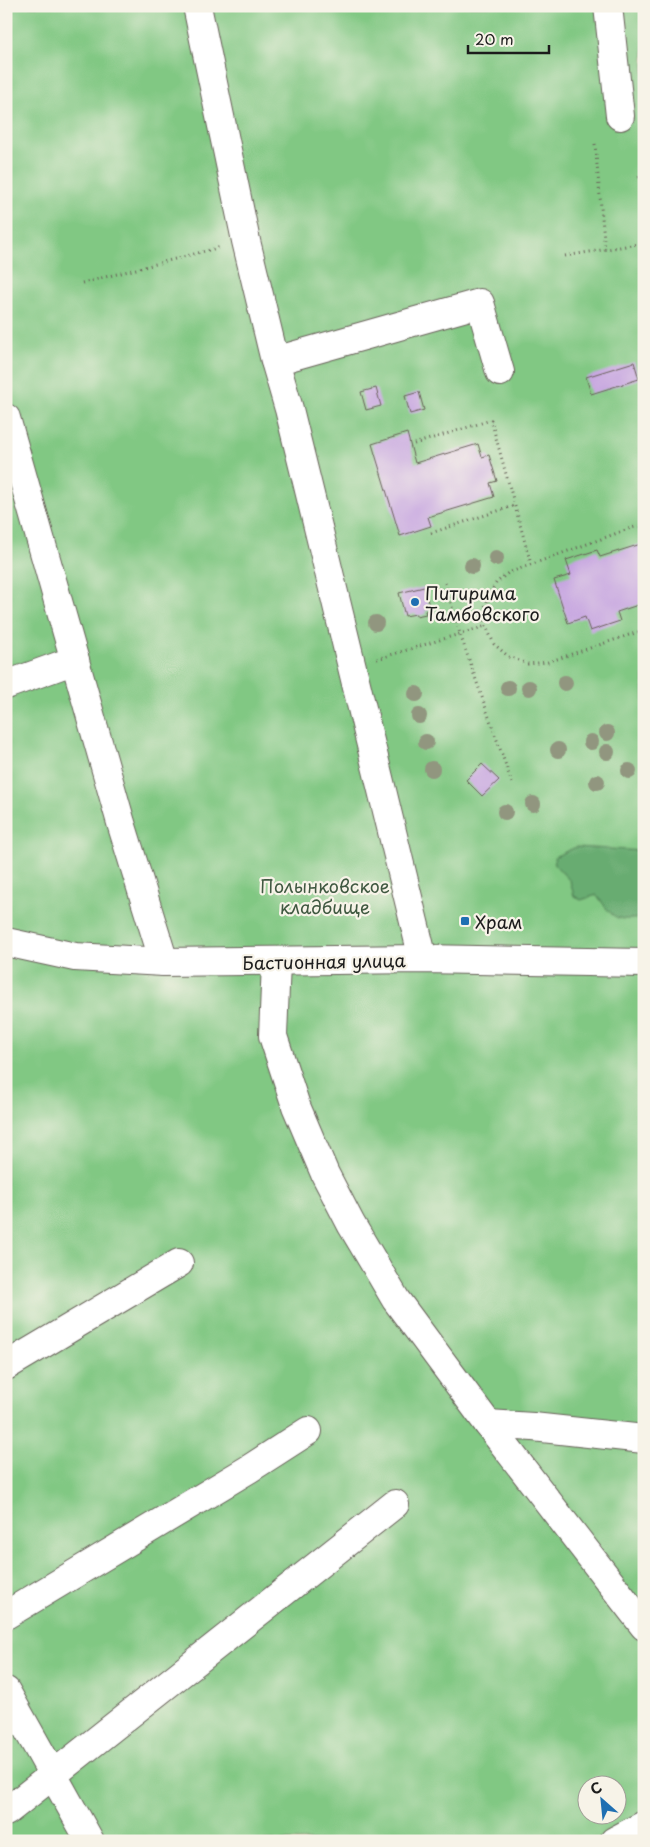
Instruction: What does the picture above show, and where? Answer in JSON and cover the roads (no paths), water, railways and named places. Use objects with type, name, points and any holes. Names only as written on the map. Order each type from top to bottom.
[{"type":"street","points":[[197,6],[246,241],[275,361],[292,418],[423,959]]},
{"type":"street","points":[[608,6],[620,116]]},
{"type":"street","points":[[275,361],[480,303],[500,372]]},
{"type":"street","points":[[6,418],[12,460],[75,660],[121,824],[164,962]]},
{"type":"street","points":[[6,685],[75,660]]},
{"type":"street","name":"Бастионная улица","points":[[6,942],[76,957],[164,962],[423,959],[644,963]]},
{"type":"street","points":[[276,962],[273,1036],[296,1106],[325,1174],[351,1224],[396,1300],[488,1424],[644,1626]]},
{"type":"street","points":[[6,1366],[179,1264]]},
{"type":"street","points":[[488,1424],[644,1439]]},
{"type":"street","points":[[6,1615],[249,1469],[308,1431]]},
{"type":"street","points":[[6,1812],[395,1504]]},
{"type":"street","points":[[6,1690],[90,1841]]},
{"type":"street","points":[[614,1841],[644,1825]]},
{"type":"place","name":"Питирима Тамбовского","points":[[415,602]]},
{"type":"place","name":"Храм","points":[[465,921]]},
{"type":"park label","name":"Полынковское кладбище","points":[[325,895]]}]
